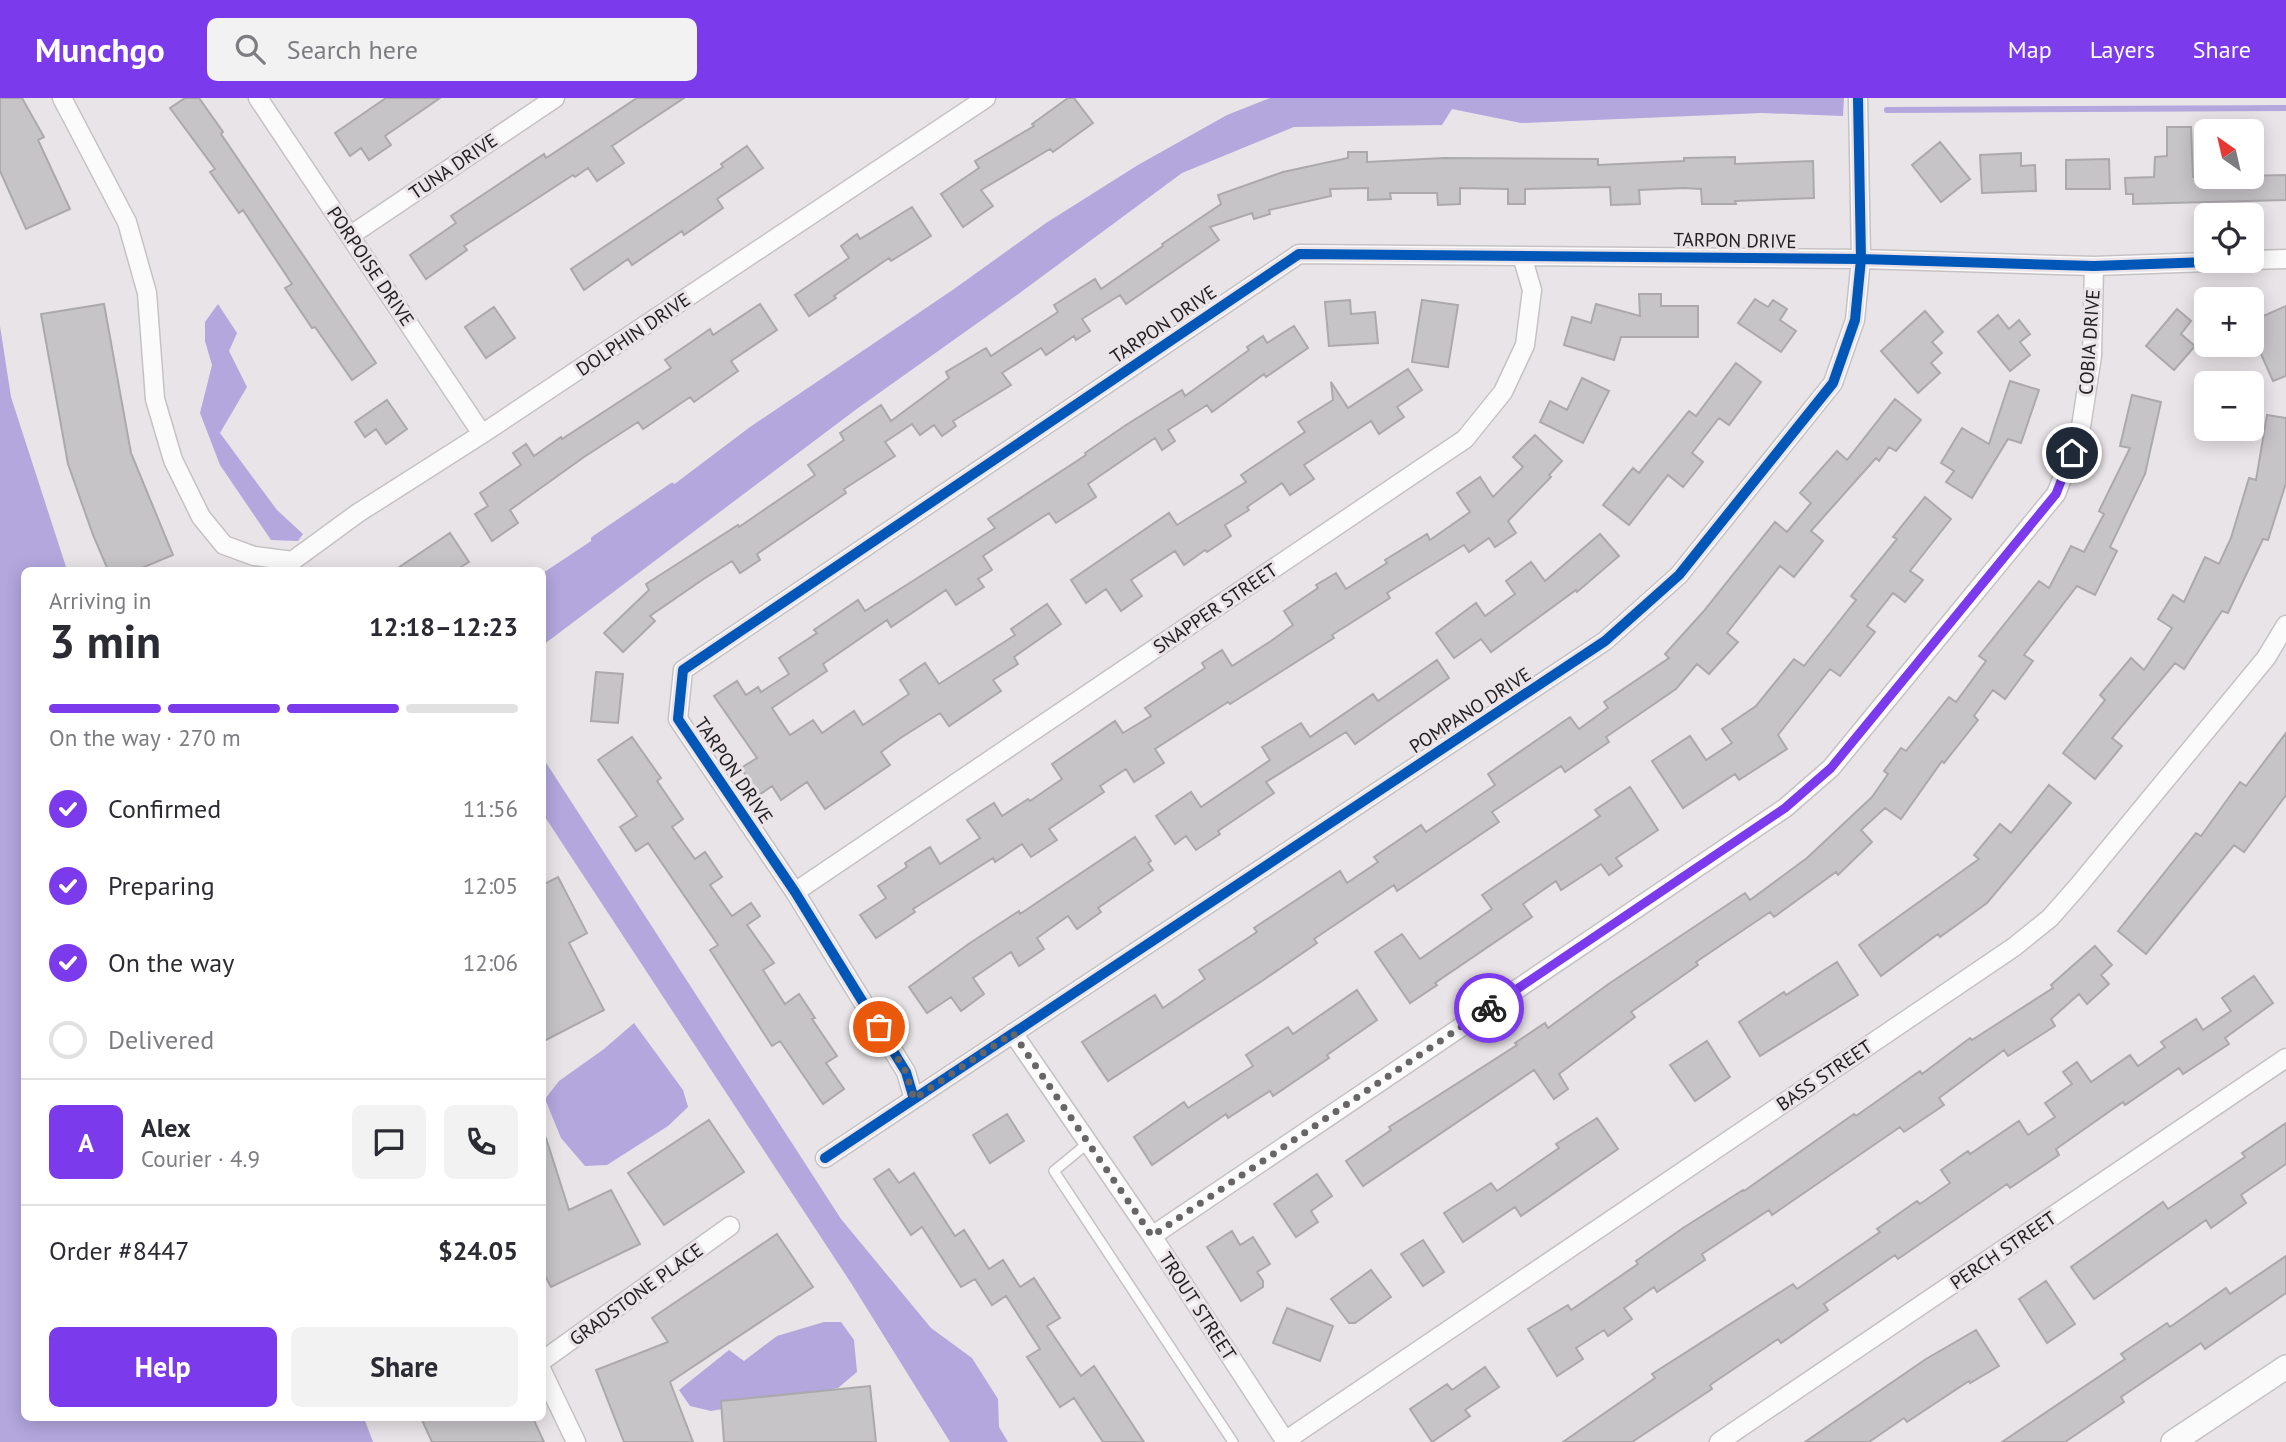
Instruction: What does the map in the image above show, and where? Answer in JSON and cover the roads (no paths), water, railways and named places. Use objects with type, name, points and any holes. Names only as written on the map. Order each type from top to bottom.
[{"type":"street","points":[[62,98],[127,222],[147,293],[155,399],[173,460],[201,517],[224,545],[287,566]]},
{"type":"street","name":"PORPOISE DRIVE","points":[[258,98],[482,435]]},
{"type":"street","name":"TUNA DRIVE","points":[[351,235],[555,98]]},
{"type":"street","name":"DOLPHIN DRIVE","points":[[287,566],[358,513],[482,435],[986,98]]},
{"type":"street","name":"POMPANO DRIVE","points":[[825,1158],[1605,641],[1679,575],[1833,383],[1855,320],[1861,259],[1858,98]]},
{"type":"street","name":"TARPON DRIVE","points":[[914,1099],[906,1072],[795,892],[678,719],[683,670],[1299,254],[1861,259],[2094,266],[2194,262]]},
{"type":"street","name":"SNAPPER STREET","points":[[795,892],[1465,439],[1503,392],[1525,345],[1532,290],[1522,256]]},
{"type":"street","points":[[2264,260],[2286,259]]},
{"type":"street","name":"COBIA DRIVE","points":[[1152,1236],[1785,808],[1831,768],[2056,494],[2080,433],[2092,356],[2094,266]]},
{"type":"street","name":"BASS STREET","points":[[1285,1442],[2014,947],[2050,918],[2266,658],[2286,625]]},
{"type":"street","name":"TROUT STREET","points":[[1013,1033],[1152,1236],[1285,1442]]},
{"type":"street","name":"PERCH STREET","points":[[1719,1442],[2286,1058]]},
{"type":"street","name":"GRADSTONE PLACE","points":[[546,1358],[730,1226]]},
{"type":"street","points":[[2173,1442],[2286,1367]]},
{"type":"street","points":[[546,1379],[576,1442]]},
{"type":"lane","points":[[1088,1143],[1054,1171],[1233,1442]]},
{"type":"waterway","points":[[1887,110],[2286,108]]},
{"type":"waterway","points":[[594,539],[672,486]]}]
